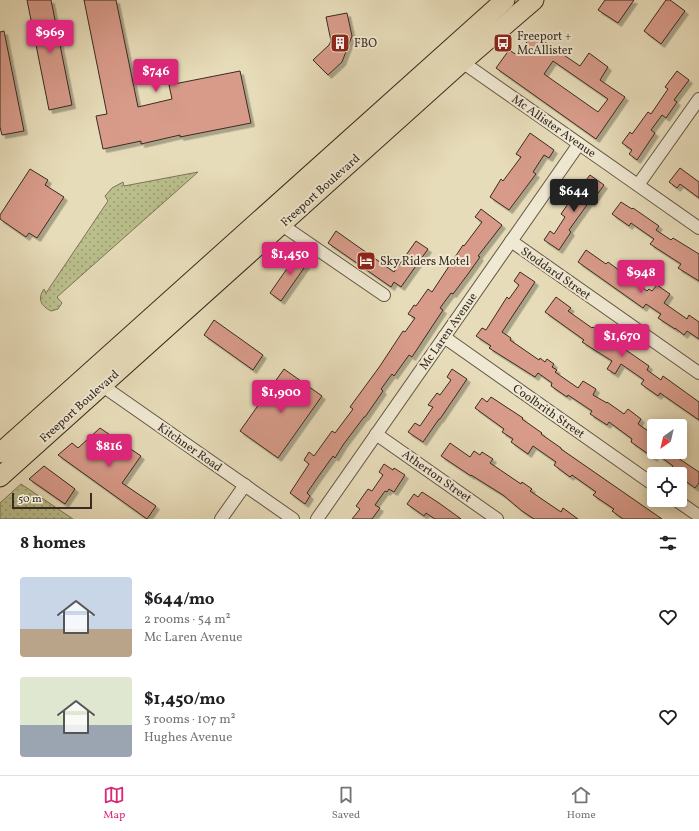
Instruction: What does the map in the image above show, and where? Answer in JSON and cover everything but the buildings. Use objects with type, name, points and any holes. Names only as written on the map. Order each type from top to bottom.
[{"type":"main road","name":"Freeport Boulevard","points":[[0,477],[282,224],[455,57],[505,0]]},
{"type":"main road","name":"Freeport Boulevard","points":[[0,453],[266,214],[455,57],[534,0]]},
{"type":"street","name":"Mc Allister Avenue","points":[[455,57],[699,228]]},
{"type":"street","points":[[638,185],[699,99]]},
{"type":"street","name":"Mc Laren Avenue","points":[[317,519],[579,144]]},
{"type":"street","points":[[266,214],[384,295]]},
{"type":"street","name":"Stoddard Street","points":[[511,241],[699,373]]},
{"type":"street","name":"Coolbrith Street","points":[[444,337],[647,480]]},
{"type":"street","name":"Kitchner Road","points":[[86,375],[293,519]]},
{"type":"street","name":"Atherton Street","points":[[376,434],[497,519]]},
{"type":"street","points":[[221,519],[245,485]]},
{"type":"street","points":[[686,507],[699,516]]},
{"type":"green space","points":[[198,172],[57,297],[62,303],[58,309],[51,311],[45,307],[41,302],[41,296],[44,289],[46,293],[108,201],[105,196],[112,188],[123,182],[124,186]]},
{"type":"green space","points":[[21,484],[73,519],[0,519],[0,503]]},
{"type":"place","name":"FBO","points":[[340,43]]},
{"type":"place","name":"Freeport + McAllister","points":[[503,43]]},
{"type":"place","name":"Sky Riders Motel","points":[[366,261]]}]
